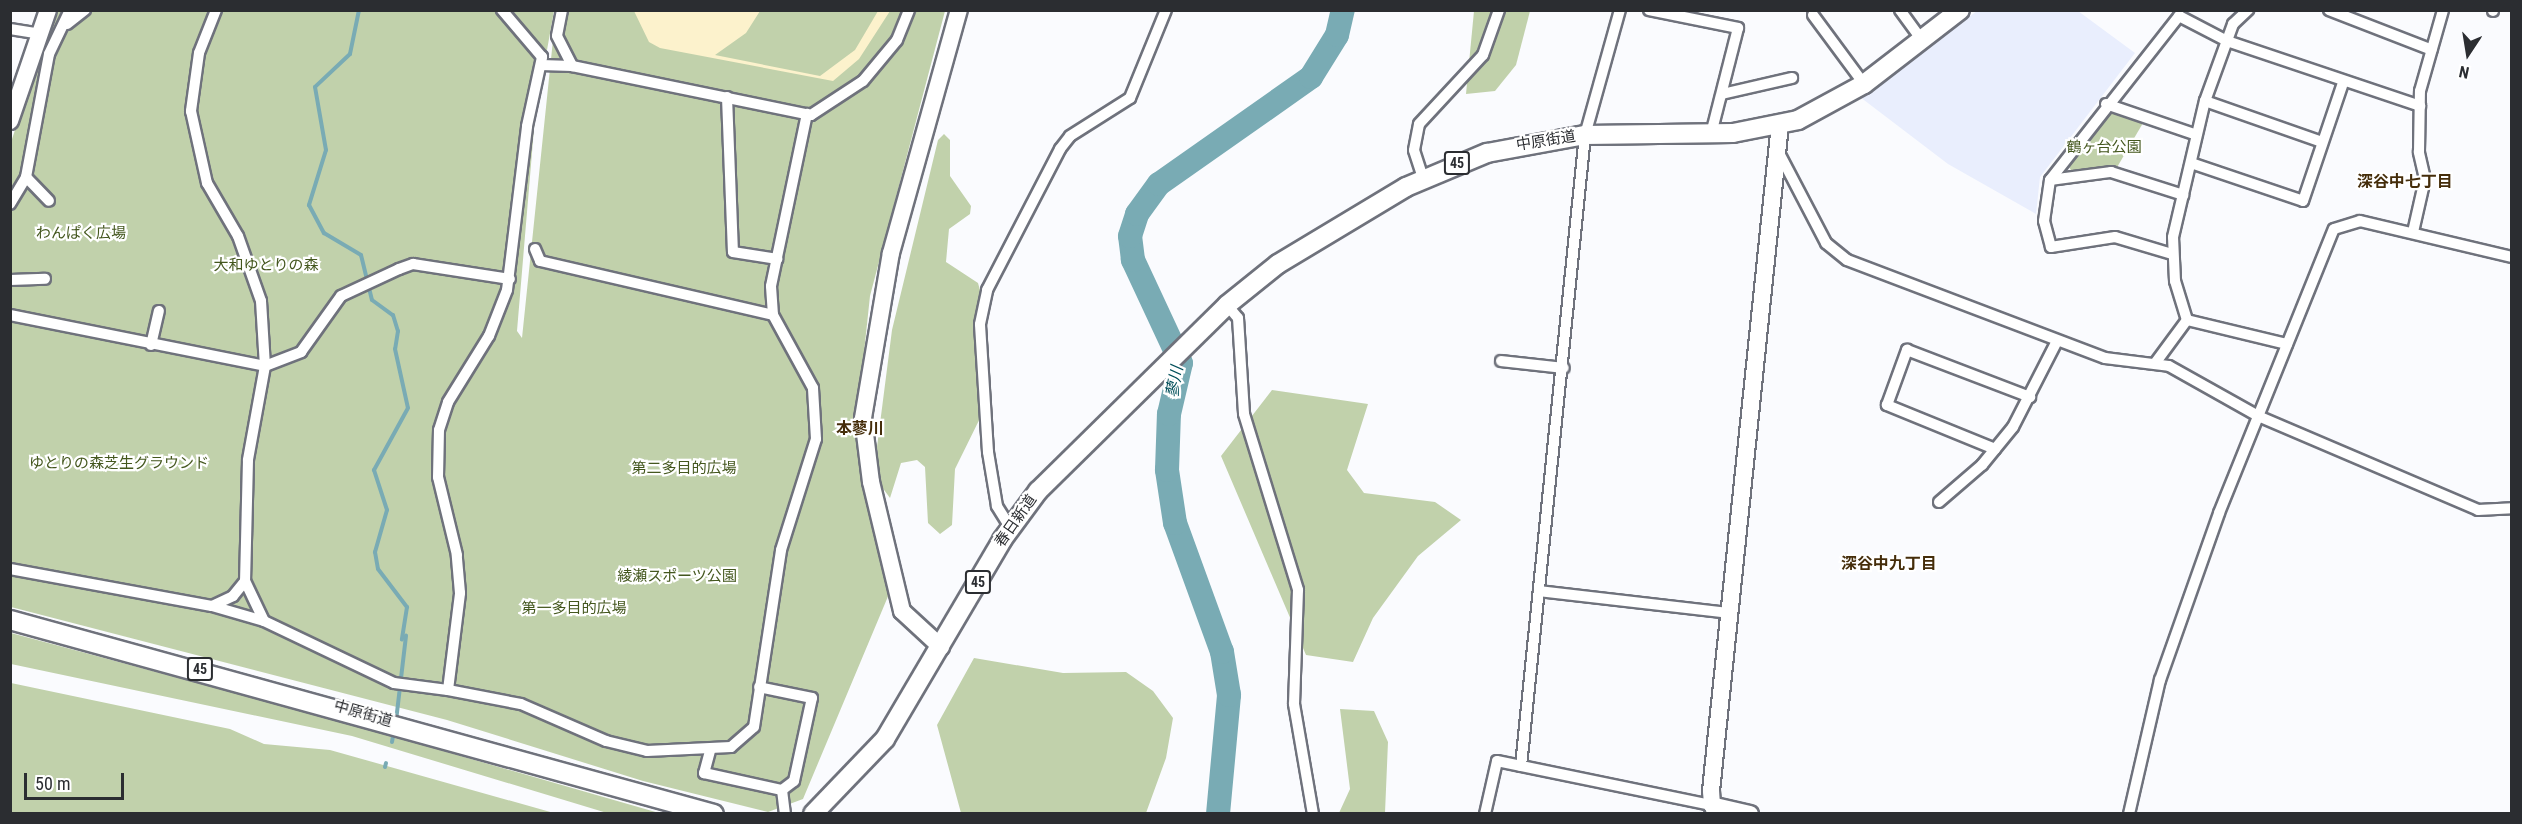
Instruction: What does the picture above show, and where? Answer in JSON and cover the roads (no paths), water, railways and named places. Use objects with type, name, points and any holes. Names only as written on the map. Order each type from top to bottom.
[{"type":"main road","name":"中原街道","points":[[1164,366],[1227,305],[1278,264],[1423,178],[1507,148],[1585,135],[1711,135],[1780,125],[1821,110],[1864,84],[1960,10]]},
{"type":"main road","name":"春日新道","points":[[813,813],[885,739],[1010,527],[1038,490],[1164,366]]},
{"type":"main road","name":"中原街道","points":[[10,620],[714,813]]},
{"type":"street","points":[[10,121],[48,10]]},
{"type":"street","points":[[10,204],[26,177],[48,54],[70,10]]},
{"type":"street","points":[[59,33],[86,10]]},
{"type":"street","points":[[448,690],[459,583],[438,477],[439,430],[456,386],[498,317],[510,279],[526,126],[541,65],[536,46],[502,10]]},
{"type":"street","points":[[562,10],[557,36],[572,66]]},
{"type":"street","points":[[541,65],[572,66],[807,114],[825,106],[863,81],[884,58],[909,10]]},
{"type":"street","points":[[941,647],[902,611],[871,482],[863,418],[891,253],[958,10]]},
{"type":"street","points":[[1010,527],[997,506],[988,452],[980,324],[987,290],[1060,149],[1070,136],[1130,98],[1166,10]]},
{"type":"street","points":[[1423,178],[1414,150],[1419,124],[1483,55],[1499,10]]},
{"type":"street","points":[[1521,766],[1564,368],[1585,135],[1620,10]]},
{"type":"street","points":[[1649,10],[1687,14],[1738,28],[1711,135]]},
{"type":"street","points":[[1900,10],[1922,40]]},
{"type":"street","points":[[2156,362],[2187,320],[2172,254],[2191,163],[2194,134],[2227,41],[2248,10]]},
{"type":"street","points":[[2329,10],[2432,50]]},
{"type":"street","points":[[2413,232],[2425,179],[2418,152],[2420,106],[2443,10]]},
{"type":"street","points":[[215,11],[192,82],[194,140],[207,183],[252,271],[261,301],[265,366],[248,460],[245,581],[264,621]]},
{"type":"street","points":[[1813,15],[1864,84]]},
{"type":"street","points":[[2172,254],[2115,237],[2051,247],[2044,220],[2050,180],[2106,104],[2179,16],[2227,41],[2343,83],[2420,106]]},
{"type":"street","points":[[10,29],[40,34]]},
{"type":"street","points":[[1722,93],[1792,78]]},
{"type":"street","points":[[2191,163],[2303,201],[2343,83]]},
{"type":"street","points":[[727,97],[733,252],[777,259]]},
{"type":"street","points":[[2205,101],[2322,142]]},
{"type":"street","points":[[2106,104],[2194,134]]},
{"type":"street","points":[[825,106],[840,110]]},
{"type":"street","points":[[10,569],[212,606],[264,621],[394,683],[448,690],[546,712],[628,748],[710,751],[731,747],[749,735],[758,719],[759,687],[781,550],[812,458],[818,416],[807,372],[773,315],[777,259],[807,114]]},
{"type":"street","points":[[1712,809],[1780,125]]},
{"type":"street","points":[[1778,151],[1835,253],[2105,358],[2156,362],[2213,387],[2258,416],[2478,510],[2511,508]]},
{"type":"street","points":[[2050,180],[2111,172],[2183,195]]},
{"type":"street","points":[[26,177],[49,201]]},
{"type":"street","points":[[2129,813],[2160,680],[2258,416],[2334,229],[2360,221],[2511,257]]},
{"type":"street","points":[[535,249],[540,261],[773,315]]},
{"type":"street","points":[[10,315],[265,366],[300,352],[332,305],[354,291],[413,264],[510,279]]},
{"type":"street","points":[[10,280],[45,279]]},
{"type":"street","points":[[1227,305],[1238,318],[1244,414],[1298,590],[1294,704],[1313,813]]},
{"type":"street","points":[[151,345],[159,311]]},
{"type":"street","points":[[2187,320],[2287,344]]},
{"type":"street","points":[[1939,502],[1995,449],[2030,397],[2057,340]]},
{"type":"street","points":[[1995,449],[1887,405],[1907,350],[2030,397]]},
{"type":"street","points":[[1501,361],[1564,368]]},
{"type":"street","points":[[212,606],[233,596],[245,581]]},
{"type":"street","points":[[1539,591],[1730,613]]},
{"type":"street","points":[[710,751],[704,773],[782,790],[794,781],[812,698],[759,687]]},
{"type":"street","points":[[1485,813],[1497,761],[1712,809],[1750,813]]},
{"type":"street","points":[[782,790],[785,813]]},
{"type":"waterway","points":[[359,10],[350,54],[315,87],[326,150],[309,205],[324,233],[361,255],[372,300],[393,315],[398,331],[395,349],[408,408],[374,470],[387,510],[375,552],[378,569],[407,607],[402,640]]},
{"type":"waterway","name":"蓼川","points":[[1218,814],[1229,695],[1222,652],[1175,523],[1167,470],[1169,414],[1181,363],[1133,260],[1130,236],[1137,214],[1159,184],[1311,77],[1337,35],[1343,10]]},
{"type":"waterway","points":[[396,721],[406,636]]},
{"type":"waterway","points":[[392,742],[394,731]]},
{"type":"waterway","points":[[385,767],[386,763]]},
{"type":"district","name":"深谷中七丁目","points":[[2405,182]]},
{"type":"district","name":"本蓼川","points":[[860,429]]},
{"type":"district","name":"深谷中九丁目","points":[[1889,564]]},
{"type":"park label","name":"鶴ヶ台公園","points":[[2104,148]]},
{"type":"park label","name":"わんぱく広場","points":[[81,234]]},
{"type":"park label","name":"大和ゆとりの森","points":[[266,266]]},
{"type":"park label","name":"ゆとりの森芝生グラウンド","points":[[119,464]]},
{"type":"park label","name":"第二多目的広場","points":[[684,469]]},
{"type":"park label","name":"綾瀬スポーツ公園","points":[[677,577]]},
{"type":"park label","name":"第一多目的広場","points":[[574,609]]}]
